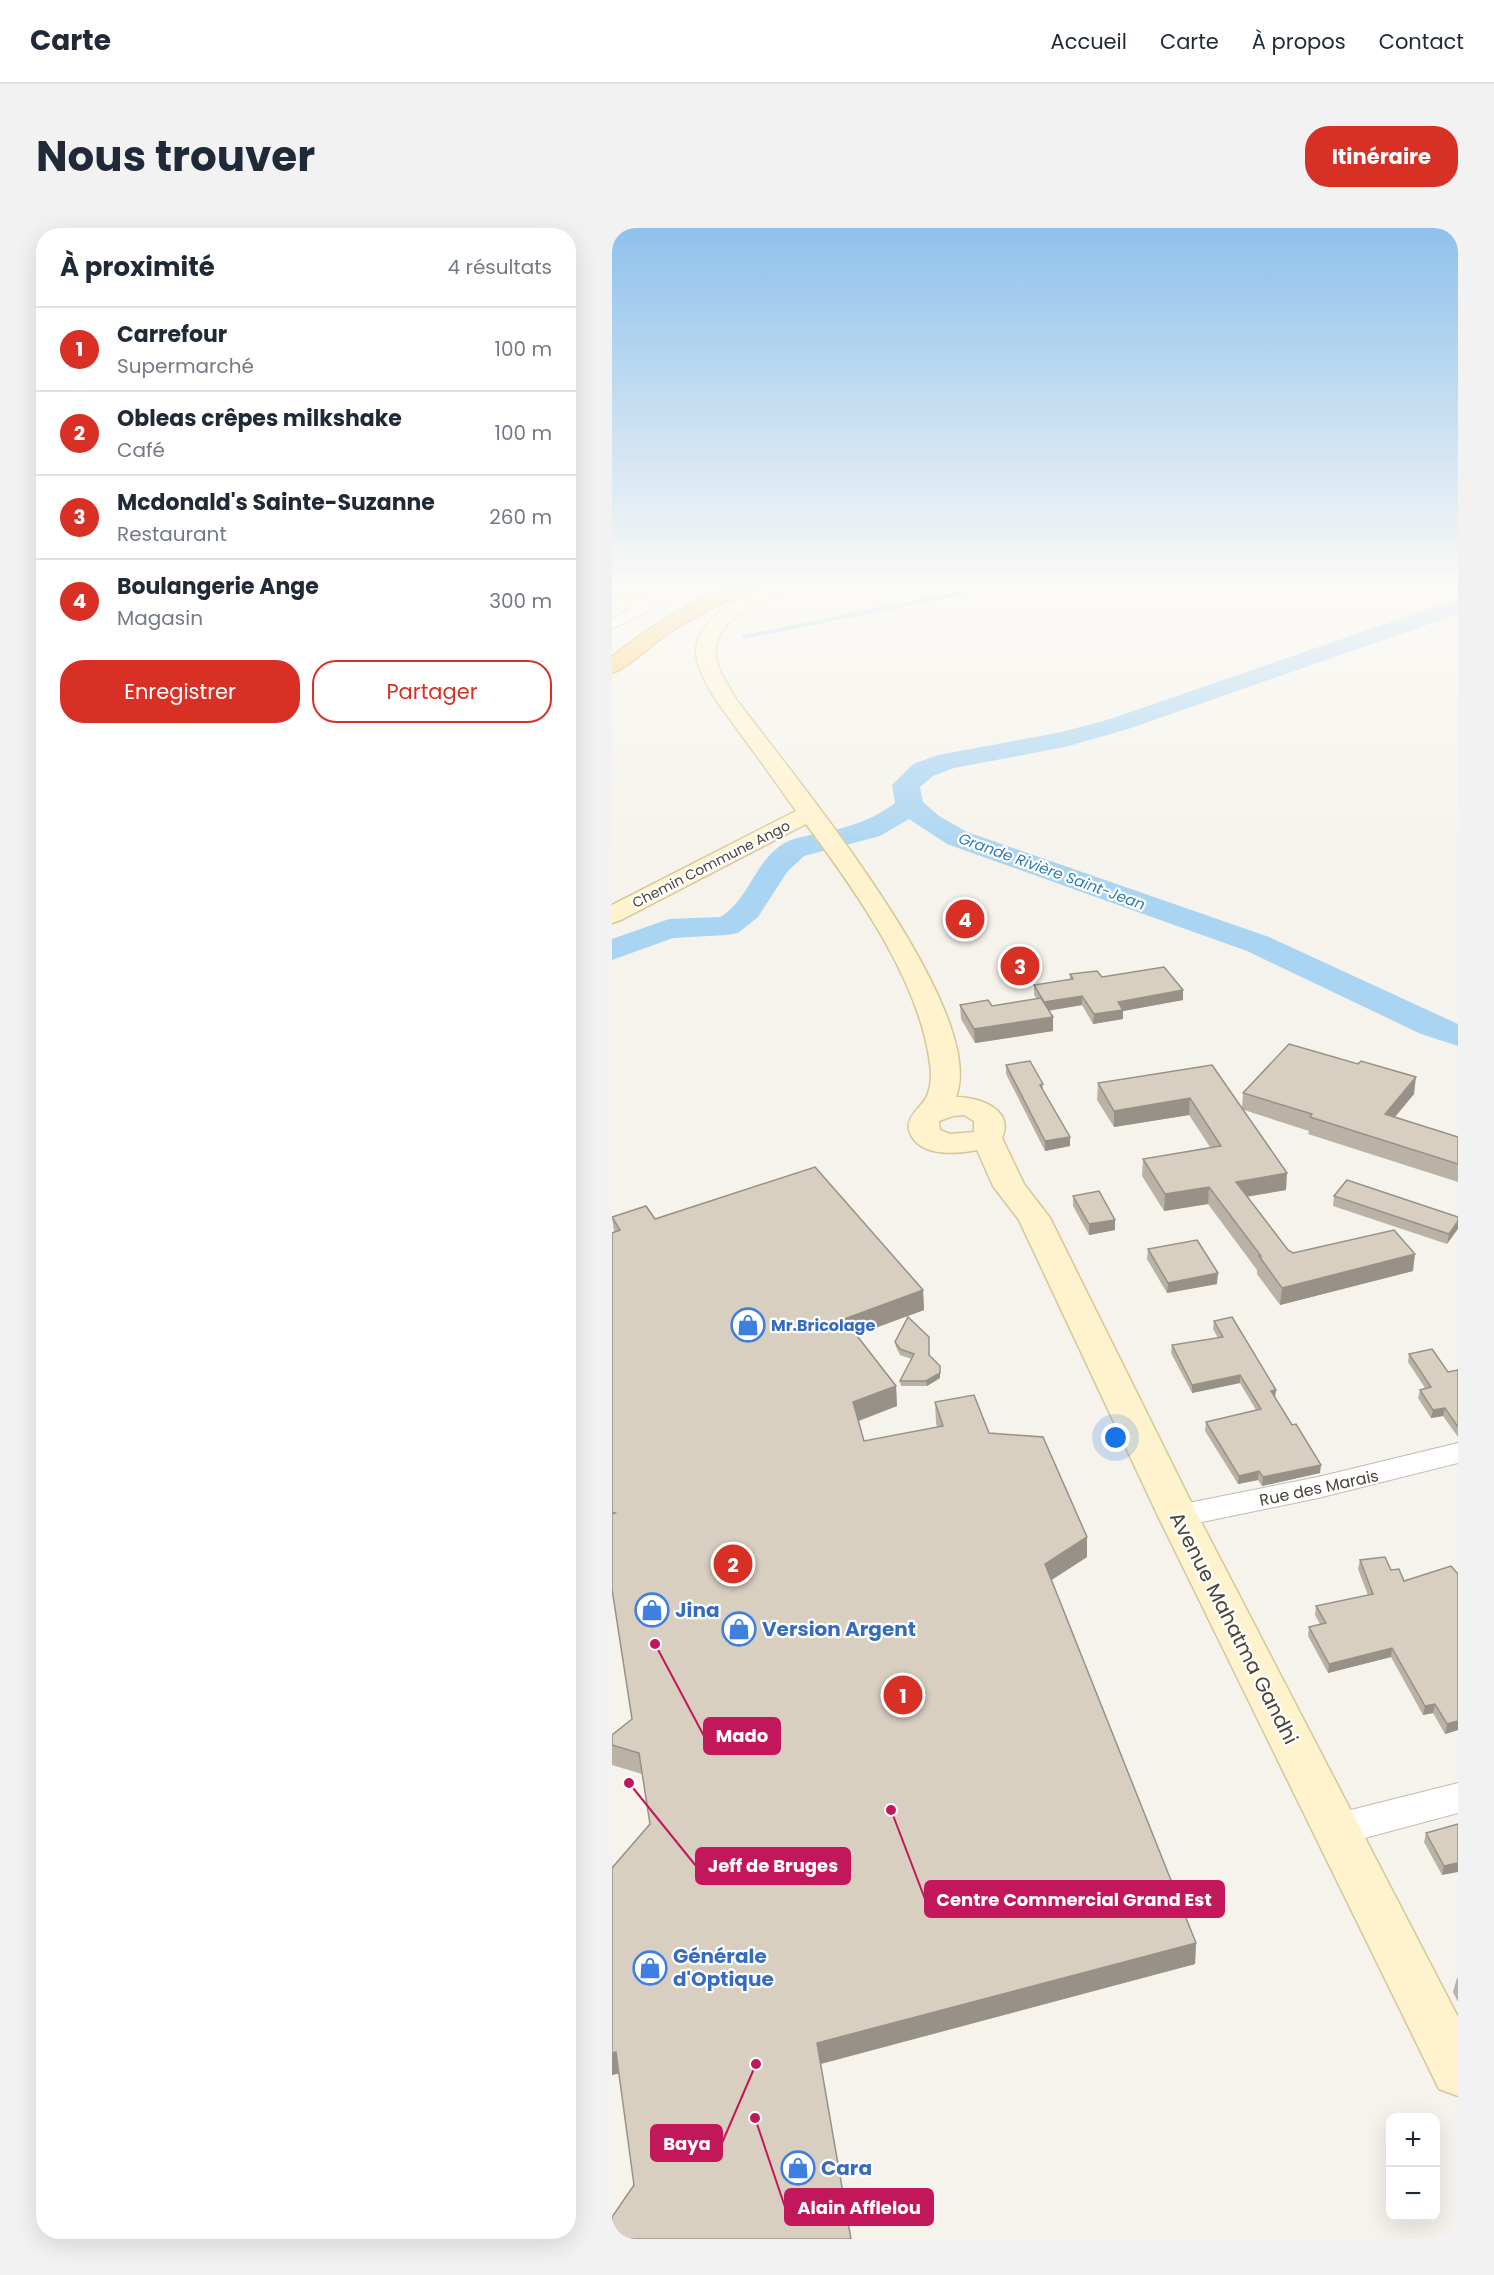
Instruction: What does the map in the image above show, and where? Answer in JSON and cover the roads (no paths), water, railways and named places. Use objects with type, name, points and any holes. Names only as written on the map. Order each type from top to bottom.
[{"type":"main road","points":[[713,676],[727,701],[841,852],[878,908],[906,956],[923,992],[945,1063],[973,1107]]},
{"type":"main road","name":"Chemin Commune Ango","points":[[612,915],[814,819]]},
{"type":"main road","points":[[930,1114],[944,1088],[945,1063]]},
{"type":"main road","points":[[930,1114],[946,1107],[973,1107]]},
{"type":"main road","name":"Avenue Mahatma Gandhi","points":[[973,1107],[988,1117],[992,1125],[987,1138],[1009,1186],[1034,1218],[1178,1516],[1458,2071]]},
{"type":"main road","name":"Avenue Mahatma Gandhi","points":[[930,1114],[923,1121],[922,1128],[926,1134],[933,1140],[950,1144],[965,1152],[1009,1186]]},
{"type":"main road","points":[[950,1144],[968,1144],[987,1138]]},
{"type":"street","name":"Rue des Marais","points":[[1178,1516],[1389,1472],[1458,1453]]},
{"type":"street","points":[[1335,1830],[1458,1798]]},
{"type":"waterway","name":"Grande Rivière Saint-Jean","points":[[909,805],[906,785],[923,770],[948,761],[1065,739],[1119,724],[1257,676]]},
{"type":"waterway","points":[[612,950],[669,929],[727,926],[747,911],[775,867],[794,850],[870,829],[889,820],[909,805]]},
{"type":"waterway","name":"Grande Rivière Saint-Jean","points":[[909,805],[929,822],[957,838],[1258,944],[1433,1027],[1458,1036]]},
{"type":"place","name":"Boulangerie Ange","points":[[965,919]]},
{"type":"place","name":"Mcdonald's Sainte-Suzanne","points":[[1020,966]]},
{"type":"place","name":"Mr.Bricolage","points":[[748,1325]]},
{"type":"place","name":"Obleas crêpes milkshake","points":[[733,1564]]},
{"type":"place","name":"Jina","points":[[652,1610]]},
{"type":"place","name":"Version Argent","points":[[739,1629]]},
{"type":"place","name":"Mado","points":[[655,1644]]},
{"type":"place","name":"Carrefour","points":[[903,1695]]},
{"type":"place","name":"Jeff de Bruges","points":[[629,1783]]},
{"type":"place","name":"Centre Commercial Grand Est","points":[[891,1810]]},
{"type":"place","name":"Générale d'Optique","points":[[650,1968]]},
{"type":"place","name":"Baya","points":[[756,2064]]},
{"type":"place","name":"Alain Afflelou","points":[[755,2118]]},
{"type":"place","name":"Cara","points":[[798,2168]]}]
